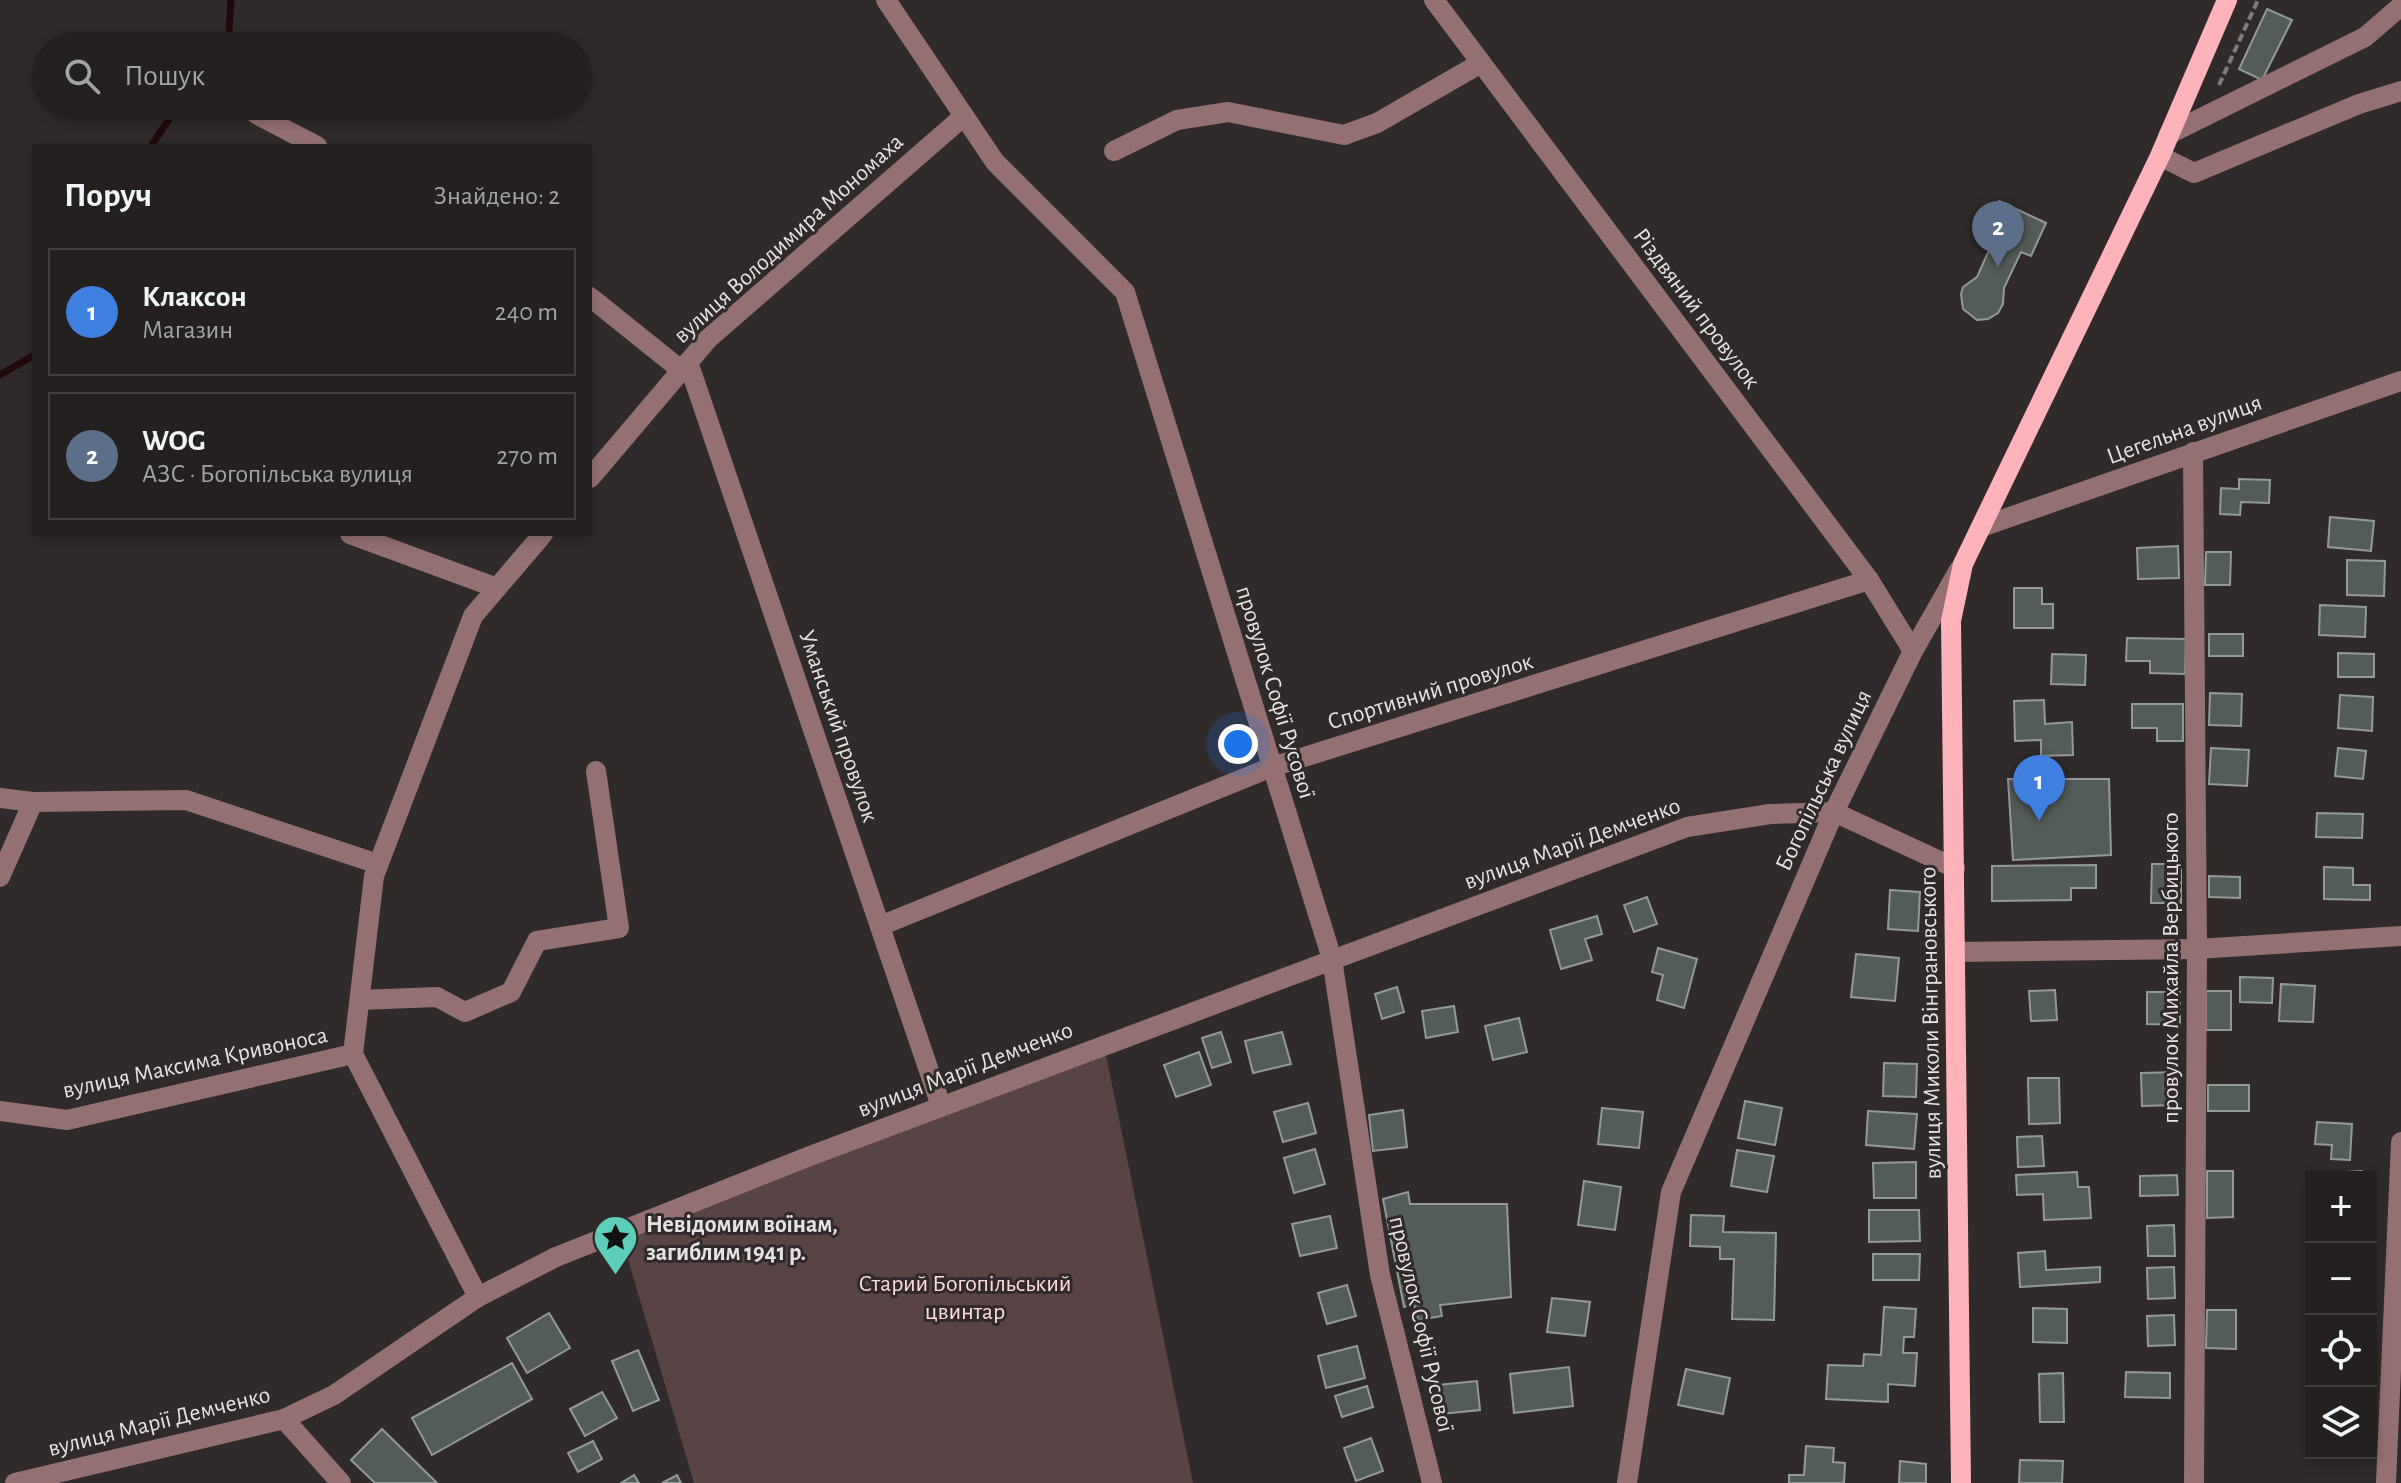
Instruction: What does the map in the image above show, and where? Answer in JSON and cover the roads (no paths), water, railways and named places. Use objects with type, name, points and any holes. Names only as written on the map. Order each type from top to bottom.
[{"type":"main road","name":"Богопільська вулиця","points":[[1963,564],[2160,156],[2227,0]]},
{"type":"main road","name":"вулиця Миколи Вінграновського","points":[[1961,1483],[1951,621],[1963,564]]},
{"type":"street","name":"провулок Софії Русової","points":[[886,0],[995,162],[1125,292],[1332,959],[1380,1275],[1432,1483]]},
{"type":"street","name":"Різдвяний провулок","points":[[1434,0],[1869,580],[1913,651]]},
{"type":"street","points":[[2169,134],[2365,37],[2401,6]]},
{"type":"street","points":[[1114,151],[1177,120],[1228,112],[1344,135],[1377,123],[1481,63]]},
{"type":"street","points":[[2160,156],[2194,173],[2359,104],[2401,91]]},
{"type":"street","name":"вулиця Володимира Мономаха","points":[[592,476],[708,339],[964,116]]},
{"type":"street","points":[[267,120],[313,144]]},
{"type":"street","points":[[592,298],[685,366]]},
{"type":"street","name":"Уманський провулок","points":[[685,366],[941,1106]]},
{"type":"street","name":"Цегельна вулиця","points":[[1984,526],[2401,381]]},
{"type":"street","name":"провулок Михайла Вербицького","points":[[2193,452],[2197,949],[2194,1483]]},
{"type":"street","points":[[355,536],[497,588]]},
{"type":"street","points":[[478,1297],[353,1054],[378,864],[473,616],[541,536]]},
{"type":"street","name":"Богопільська вулиця","points":[[1627,1483],[1671,1192],[1834,812],[1913,651],[1963,564]]},
{"type":"street","name":"Спортивний провулок","points":[[880,926],[1272,767],[1869,580]]},
{"type":"street","points":[[360,1000],[437,997],[465,1012],[511,992],[537,941],[619,928],[596,771]]},
{"type":"street","points":[[0,798],[33,802],[186,800],[378,864]]},
{"type":"street","points":[[0,877],[33,802]]},
{"type":"street","name":"вулиця Марії Демченко","points":[[15,1483],[284,1419],[334,1395],[478,1297],[556,1257],[941,1106],[1687,827],[1770,814],[1834,812],[1955,868]]},
{"type":"street","points":[[1956,952],[2197,949],[2401,936]]},
{"type":"street","name":"вулиця Максима Кривоноса","points":[[0,1111],[67,1120],[353,1054]]},
{"type":"street","points":[[2386,1483],[2401,1142]]},
{"type":"street","points":[[284,1419],[341,1483]]},
{"type":"waterway","points":[[229,32],[231,0]]},
{"type":"waterway","points":[[152,144],[169,120]]},
{"type":"waterway","points":[[0,375],[32,356]]},
{"type":"place","name":"WOG","points":[[1998,267]]},
{"type":"place","name":"Клаксон","points":[[2039,821]]},
{"type":"place","name":"Невідомим воїнам, загиблим 1941 р.","points":[[615,1277]]},
{"type":"park label","name":"Старий Богопільський цвинтар","points":[[965,1297]]}]
